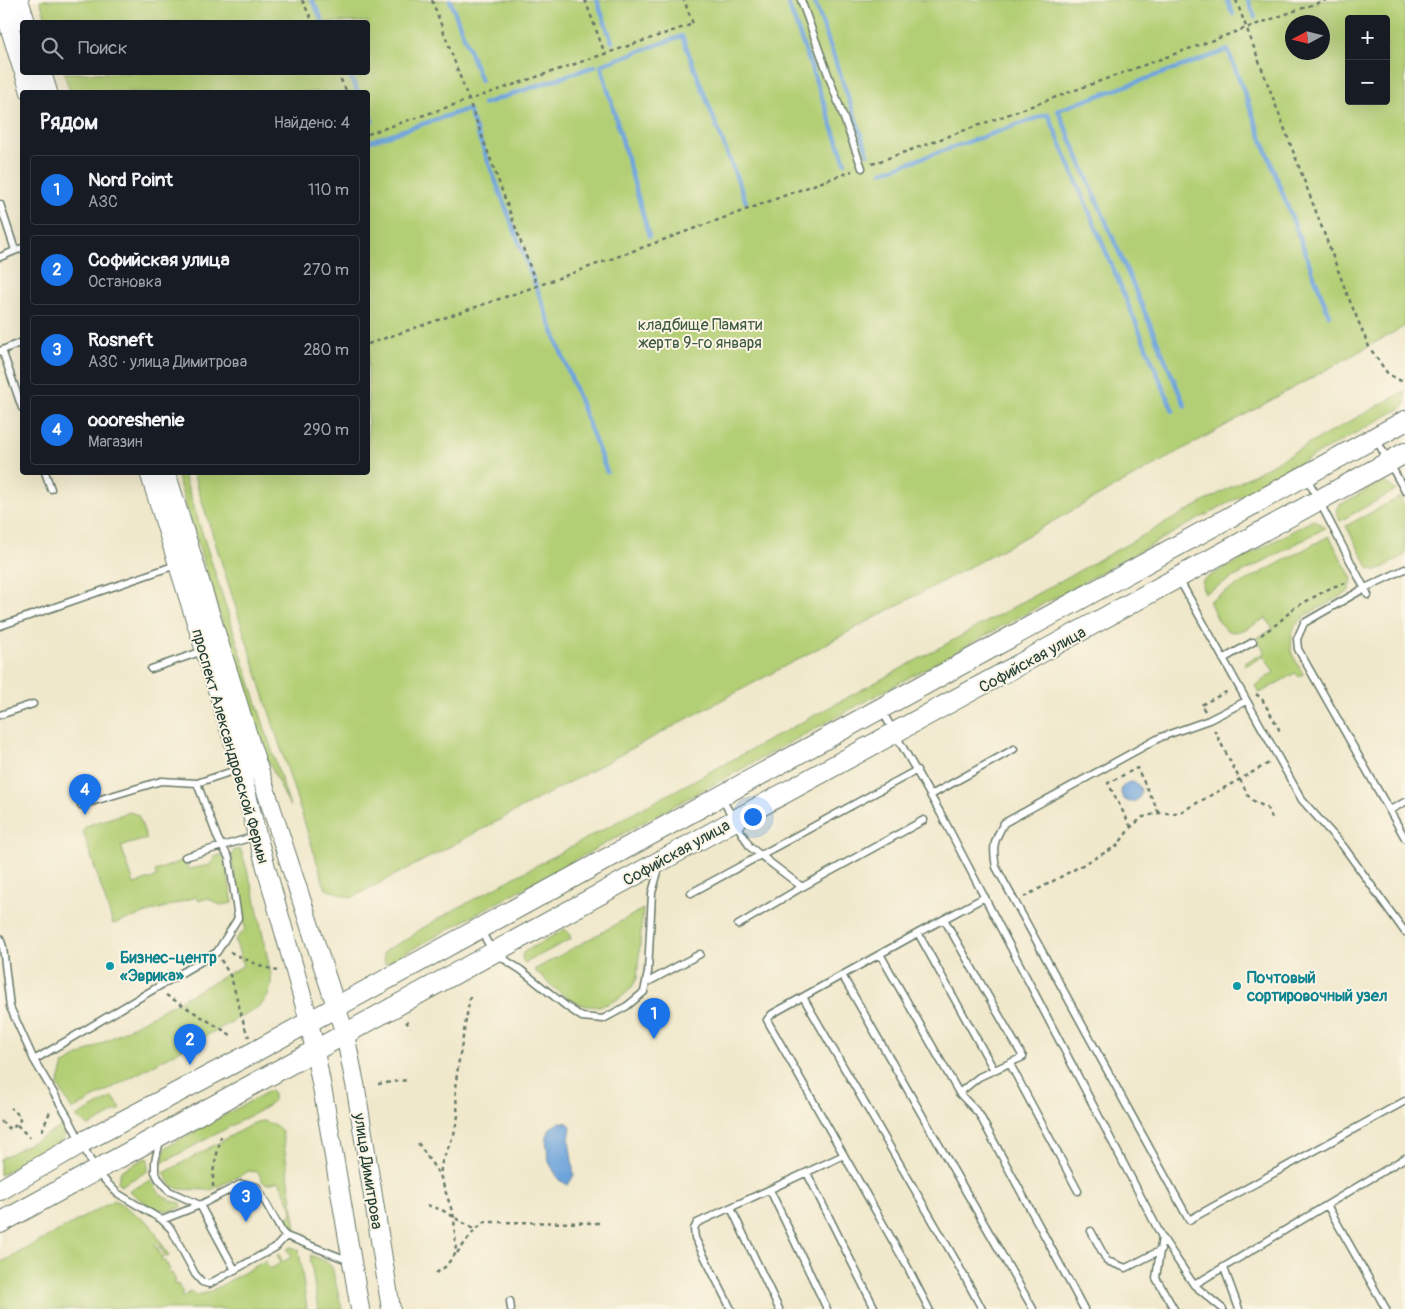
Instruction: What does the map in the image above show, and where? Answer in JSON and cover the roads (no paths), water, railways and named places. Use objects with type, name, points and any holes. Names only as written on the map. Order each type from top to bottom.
[{"type":"main road","points":[[1,0],[20,62]]},
{"type":"main road","points":[[19,0],[25,20]]},
{"type":"main road","points":[[25,75],[29,90]]},
{"type":"main road","points":[[43,75],[47,90]]},
{"type":"main road","name":"Софийская улица","points":[[0,1190],[1405,421]]},
{"type":"main road","name":"Софийская улица","points":[[0,1223],[1397,458]]},
{"type":"main road","name":"проспект Александровской Фермы","points":[[150,475],[241,769],[257,835],[316,1051]]},
{"type":"main road","name":"проспект Александровской Фермы","points":[[167,475],[251,745],[345,1034]]},
{"type":"main road","name":"улица Димитрова","points":[[345,1034],[356,1090],[391,1309]]},
{"type":"main road","name":"улица Димитрова","points":[[316,1051],[360,1309]]},
{"type":"lane","points":[[801,0],[862,168]]},
{"type":"lane","points":[[0,204],[14,250]]},
{"type":"lane","points":[[0,257],[20,248]]},
{"type":"lane","points":[[20,343],[1,350],[20,402]]},
{"type":"lane","points":[[1375,438],[1397,458],[1405,491]]},
{"type":"lane","points":[[46,475],[51,489]]},
{"type":"lane","points":[[1306,476],[1366,591]]},
{"type":"lane","points":[[0,626],[178,564]]},
{"type":"lane","points":[[1405,569],[1304,623],[1297,639],[1298,649],[1405,838]]},
{"type":"lane","points":[[1178,578],[1302,800],[1343,846],[1405,932]]},
{"type":"lane","points":[[1223,659],[1253,642]]},
{"type":"lane","points":[[151,668],[205,651]]},
{"type":"lane","points":[[1246,702],[1209,720],[1161,737],[1004,823],[996,837],[993,851],[996,866],[1189,1220],[1405,1101]]},
{"type":"lane","points":[[0,715],[33,704]]},
{"type":"lane","points":[[880,708],[931,795],[1162,1237],[1194,1285],[1223,1309]]},
{"type":"lane","points":[[931,795],[1014,749]]},
{"type":"lane","points":[[81,805],[160,781],[197,782],[241,769]]},
{"type":"lane","points":[[691,893],[916,770]]},
{"type":"lane","points":[[34,1060],[218,950],[238,918],[229,858],[218,839],[197,782]]},
{"type":"lane","points":[[720,795],[750,847],[802,887]]},
{"type":"lane","points":[[1390,810],[1405,802]]},
{"type":"lane","points":[[738,926],[802,887],[924,820]]},
{"type":"lane","points":[[185,857],[257,835]]},
{"type":"lane","points":[[479,928],[493,952],[521,970],[582,1017],[603,1019],[628,1006],[644,992],[648,972],[652,893],[662,860]]},
{"type":"lane","points":[[930,1309],[766,1020],[772,1014],[985,897]]},
{"type":"lane","points":[[944,919],[1023,1057],[979,1077],[959,1093]]},
{"type":"lane","points":[[918,933],[994,1070]]},
{"type":"lane","points":[[0,938],[3,947],[10,1007],[34,1060],[55,1094],[96,1171],[117,1193],[162,1220],[172,1229],[195,1274],[202,1282],[209,1284],[235,1270],[276,1247],[286,1236]]},
{"type":"lane","points":[[646,983],[700,954]]},
{"type":"lane","points":[[880,954],[959,1093],[979,1114],[1084,1309]]},
{"type":"lane","points":[[842,975],[1034,1309]]},
{"type":"lane","points":[[803,997],[982,1309]]},
{"type":"lane","points":[[1010,1064],[1078,1191]]},
{"type":"lane","points":[[162,1135],[155,1161],[158,1178],[169,1191],[200,1205],[235,1270]]},
{"type":"lane","points":[[731,1309],[696,1238],[694,1229],[697,1223],[844,1156]]},
{"type":"lane","points":[[1194,1285],[1405,1158]]},
{"type":"lane","points":[[806,1173],[875,1309]]},
{"type":"lane","points":[[162,1220],[200,1205],[241,1184],[256,1187],[286,1236],[352,1262]]},
{"type":"lane","points":[[770,1190],[827,1309]]},
{"type":"lane","points":[[1327,1204],[1386,1309]]},
{"type":"lane","points":[[731,1208],[779,1309]]},
{"type":"lane","points":[[1091,1231],[1107,1261],[1126,1268],[1161,1250]]},
{"type":"lane","points":[[1162,1237],[1156,1278],[1174,1309]]},
{"type":"lane","points":[[1224,1268],[1239,1309]]},
{"type":"lane","points":[[510,1301],[511,1309]]},
{"type":"water","points":[[1131,782],[1138,785],[1141,792],[1138,799],[1131,802],[1124,799],[1121,792],[1124,785]]},
{"type":"water","points":[[560,1122],[568,1123],[571,1127],[569,1140],[574,1175],[568,1185],[559,1180],[549,1162],[546,1140],[550,1128]]},
{"type":"waterway","points":[[312,0],[322,20]]},
{"type":"waterway","points":[[450,0],[481,81]]},
{"type":"waterway","points":[[597,0],[612,42]]},
{"type":"waterway","points":[[787,0],[845,162]]},
{"type":"waterway","points":[[814,0],[868,154]]},
{"type":"waterway","points":[[1227,0],[1233,14]]},
{"type":"waterway","points":[[1248,0],[1255,17]]},
{"type":"waterway","points":[[649,236],[601,65],[682,36],[746,202]]},
{"type":"waterway","points":[[1185,406],[1058,110],[1228,50],[1329,315]]},
{"type":"waterway","points":[[483,104],[595,66]]},
{"type":"waterway","points":[[350,75],[357,90]]},
{"type":"waterway","points":[[370,141],[468,109],[607,472]]},
{"type":"waterway","points":[[882,172],[1048,114],[1173,411]]},
{"type":"waterway","points":[[370,116],[372,121]]},
{"type":"place","name":"oooreshenie","points":[[85,815]]},
{"type":"place","name":"Бизнес-центр «Эврика»","points":[[110,966]]},
{"type":"place","name":"Почтовый сортировочный узел","points":[[1237,986]]},
{"type":"place","name":"Nord Point","points":[[654,1039]]},
{"type":"place","name":"Софийская улица","points":[[190,1065]]},
{"type":"place","name":"Rosneft","points":[[246,1222]]},
{"type":"park label","name":"кладбище Памяти жертв 9-го января","points":[[700,333]]}]
